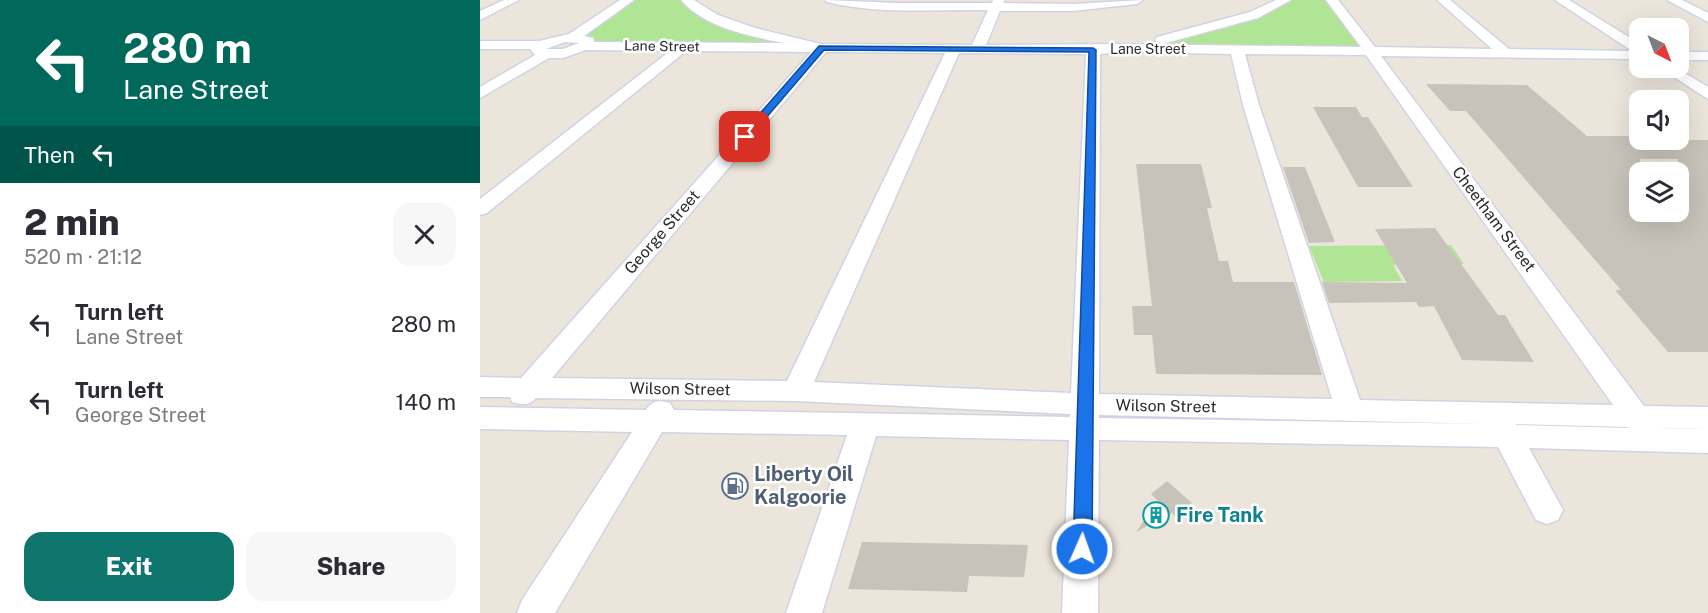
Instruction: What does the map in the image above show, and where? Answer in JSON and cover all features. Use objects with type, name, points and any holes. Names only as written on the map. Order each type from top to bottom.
[{"type":"street","points":[[480,16],[513,0]]},
{"type":"street","points":[[480,93],[543,50],[572,38],[628,0]]},
{"type":"street","points":[[687,0],[698,12],[751,31],[822,48]]},
{"type":"street","points":[[831,0],[870,6],[998,3],[1089,6],[1137,0]]},
{"type":"street","points":[[1123,48],[1184,35],[1254,15],[1285,0]]},
{"type":"street","name":"Cheetham Street","points":[[1332,0],[1373,52],[1414,112],[1560,308],[1645,429]]},
{"type":"street","points":[[1443,0],[1505,53]]},
{"type":"street","points":[[1561,0],[1629,43]]},
{"type":"street","points":[[1673,0],[1708,18]]},
{"type":"street","points":[[977,50],[998,3]]},
{"type":"street","points":[[480,45],[567,52],[585,45],[588,41],[572,38]]},
{"type":"street","name":"Lane Street","points":[[585,45],[953,50],[1123,48],[1629,55]]},
{"type":"street","points":[[480,209],[684,46]]},
{"type":"street","name":"George Street","points":[[492,418],[528,387],[822,48]]},
{"type":"street","points":[[796,391],[953,50]]},
{"type":"street","points":[[1080,613],[1093,50]]},
{"type":"street","points":[[1237,51],[1251,105],[1349,409]]},
{"type":"street","points":[[1689,56],[1708,56]]},
{"type":"street","points":[[1683,78],[1708,94]]},
{"type":"street","name":"Wilson Street","points":[[480,387],[796,391],[1085,416],[1645,429],[1708,441]]},
{"type":"street","points":[[535,613],[652,422],[675,389]]},
{"type":"street","name":"Wilson Street","points":[[492,418],[865,425],[1349,409],[1501,424]]},
{"type":"street","name":"Wilson Street","points":[[1645,429],[1708,418]]},
{"type":"street","points":[[1501,424],[1547,510]]},
{"type":"street","points":[[804,613],[865,425]]},
{"type":"green space","points":[[633,0],[683,0],[706,17],[721,24],[797,44],[563,42]]},
{"type":"green space","points":[[1285,0],[1332,0],[1373,52],[1123,48],[1184,35]]},
{"type":"green space","points":[[1451,245],[1464,264],[1393,265],[1402,281],[1324,282],[1309,246]]},
{"type":"building","points":[[1426,84],[1527,85],[1587,136],[1629,136],[1629,150],[1689,150],[1689,140],[1708,140],[1708,352],[1668,352],[1615,290],[1621,290],[1466,111],[1450,111]]},
{"type":"building","points":[[1313,107],[1356,107],[1362,117],[1368,117],[1413,187],[1358,187]]},
{"type":"building","points":[[1136,164],[1201,164],[1212,208],[1207,208],[1219,261],[1228,261],[1233,282],[1294,282],[1322,375],[1156,374],[1152,335],[1134,335],[1132,306],[1152,306]]},
{"type":"building","points":[[1283,167],[1305,167],[1335,242],[1309,243]]},
{"type":"building","points":[[1435,228],[1498,315],[1505,315],[1534,362],[1462,360],[1434,306],[1419,307],[1416,302],[1329,303],[1322,282],[1407,283],[1375,229]]},
{"type":"building","points":[[1167,481],[1192,503],[1175,516],[1172,513],[1136,532],[1158,501],[1151,494]]},
{"type":"building","points":[[862,542],[1028,545],[1024,577],[969,576],[967,592],[848,589]]},
{"type":"place","name":"Liberty Oil Kalgoorie","points":[[735,486]]},
{"type":"place","name":"Fire Tank","points":[[1156,515]]},
{"type":"route","points":[[745,137],[822,48],[1093,50],[1082,549]]}]
